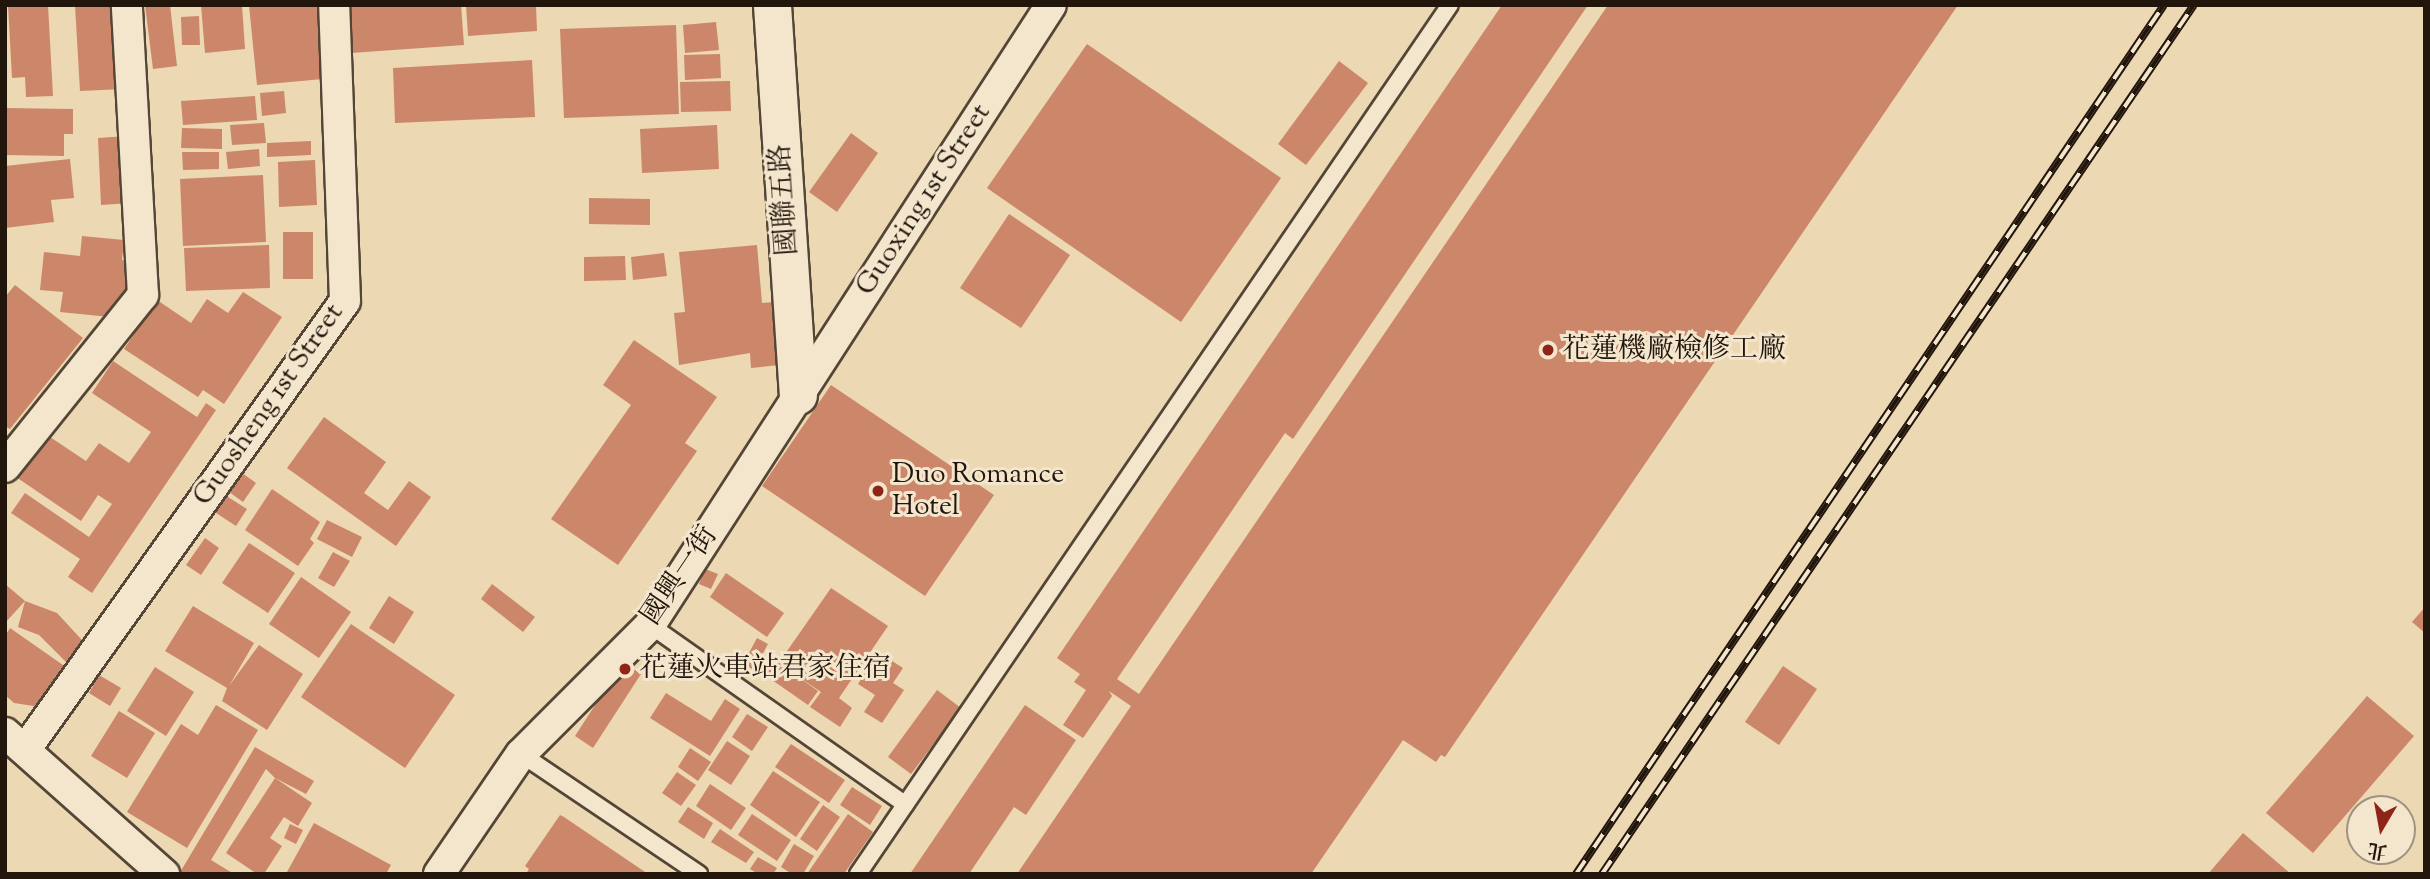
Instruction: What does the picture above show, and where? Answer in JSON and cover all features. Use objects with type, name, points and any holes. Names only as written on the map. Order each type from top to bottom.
[{"type":"street","points":[[5,467],[143,295],[127,5]]},
{"type":"street","name":"Guosheng 1st Street","points":[[15,741],[345,301],[334,5]]},
{"type":"street","name":"國聯五路","points":[[772,5],[798,395]]},
{"type":"street","name":"Guoxing 1st Street","points":[[798,395],[1051,5]]},
{"type":"street","name":"國興一街","points":[[439,874],[522,754],[650,625],[798,395]]},
{"type":"street","points":[[15,741],[164,874]]},
{"type":"lane","points":[[858,874],[1450,5]]},
{"type":"lane","points":[[650,625],[905,804]]},
{"type":"lane","points":[[522,754],[699,874]]},
{"type":"building","points":[[8,5],[48,5],[53,96],[26,97],[25,77],[12,78]]},
{"type":"building","points":[[75,5],[119,5],[123,89],[80,91]]},
{"type":"building","points":[[145,5],[170,5],[177,66],[153,69]]},
{"type":"building","points":[[201,5],[242,5],[245,49],[205,53]]},
{"type":"building","points":[[249,5],[327,5],[334,78],[257,85]]},
{"type":"building","points":[[348,5],[461,5],[464,45],[351,53]]},
{"type":"building","points":[[466,5],[536,5],[537,31],[468,36]]},
{"type":"building","name":"花蓮機廠檢修工廠","points":[[1502,5],[1588,5],[1293,439],[1285,433],[1117,679],[1139,694],[1608,5],[1958,5],[1445,757],[1441,755],[1436,762],[1403,740],[1311,874],[1017,874],[1131,706],[1109,691],[1112,696],[1083,738],[1063,725],[1086,690],[1074,682],[1080,674],[1057,658]]},
{"type":"building","points":[[199,16],[200,45],[182,45],[181,17]]},
{"type":"building","points":[[716,22],[719,50],[685,53],[683,25]]},
{"type":"building","points":[[676,25],[679,114],[564,118],[560,29]]},
{"type":"building","points":[[1087,44],[1281,178],[1181,322],[987,188]]},
{"type":"building","points":[[720,54],[721,78],[685,80],[684,55]]},
{"type":"building","points":[[532,60],[535,117],[395,123],[393,68]]},
{"type":"building","points":[[1339,61],[1368,83],[1306,165],[1278,144]]},
{"type":"building","points":[[730,81],[731,111],[681,112],[680,82]]},
{"type":"building","points":[[284,91],[286,113],[262,116],[260,93]]},
{"type":"building","points":[[255,96],[257,120],[183,125],[181,101]]},
{"type":"building","points":[[5,108],[73,109],[73,134],[64,134],[64,156],[5,155]]},
{"type":"building","points":[[264,123],[266,143],[232,145],[230,125]]},
{"type":"building","points":[[717,125],[719,169],[642,173],[640,129]]},
{"type":"building","points":[[182,128],[222,129],[222,149],[181,148]]},
{"type":"building","points":[[851,133],[878,153],[837,212],[809,192]]},
{"type":"building","points":[[127,136],[130,203],[101,205],[98,138]]},
{"type":"building","points":[[311,141],[311,155],[267,157],[267,143]]},
{"type":"building","points":[[259,149],[260,166],[228,169],[226,152]]},
{"type":"building","points":[[182,152],[219,152],[219,169],[183,170]]},
{"type":"building","points":[[70,159],[74,198],[51,200],[54,222],[5,228],[5,166]]},
{"type":"building","points":[[315,160],[317,205],[279,207],[278,162]]},
{"type":"building","points":[[263,175],[266,242],[183,246],[180,179]]},
{"type":"building","points":[[589,198],[650,199],[650,225],[589,224]]},
{"type":"building","points":[[1009,214],[1070,255],[1021,328],[960,288]]},
{"type":"building","points":[[283,232],[313,232],[313,279],[283,279]]},
{"type":"building","points":[[82,236],[124,240],[122,260],[138,262],[120,318],[60,312],[63,292],[40,290],[44,252],[80,256]]},
{"type":"building","points":[[269,245],[270,288],[186,291],[184,248]]},
{"type":"building","points":[[757,245],[762,303],[774,302],[780,365],[751,368],[750,353],[679,365],[674,313],[685,312],[679,252]]},
{"type":"building","points":[[664,253],[667,276],[633,280],[631,257]]},
{"type":"building","points":[[625,256],[626,280],[584,281],[584,257]]},
{"type":"building","points":[[15,285],[83,338],[10,429],[5,426],[5,297]]},
{"type":"building","points":[[243,292],[282,317],[224,404],[203,390],[198,397],[124,349],[157,300],[191,323],[207,299],[228,313]]},
{"type":"building","points":[[634,340],[717,397],[685,443],[697,451],[618,565],[551,519],[631,405],[603,385]]},
{"type":"building","points":[[113,361],[197,417],[206,403],[216,410],[92,593],[68,577],[80,559],[11,513],[25,493],[89,537],[112,504],[98,495],[81,521],[13,475],[5,486],[5,459],[38,429],[86,461],[99,443],[129,463],[151,432],[92,393]]},
{"type":"building","name":"Duo Romance Hotel","points":[[831,385],[994,495],[925,596],[762,486]]},
{"type":"building","points":[[324,417],[386,462],[364,493],[388,510],[409,481],[431,497],[396,546],[287,468]]},
{"type":"building","points":[[238,470],[256,483],[243,502],[225,489]]},
{"type":"building","points":[[272,489],[320,522],[310,539],[314,543],[298,566],[245,530]]},
{"type":"building","points":[[220,492],[247,509],[236,526],[210,509]]},
{"type":"building","points":[[327,520],[362,537],[352,557],[317,539]]},
{"type":"building","points":[[205,538],[219,548],[201,575],[186,565]]},
{"type":"building","points":[[249,543],[295,573],[268,613],[222,583]]},
{"type":"building","points":[[333,552],[350,561],[334,587],[318,578]]},
{"type":"building","points":[[705,569],[718,574],[711,589],[699,584]]},
{"type":"building","points":[[726,573],[784,613],[767,637],[710,597]]},
{"type":"building","points":[[301,577],[351,612],[319,658],[269,624]]},
{"type":"building","points":[[5,584],[25,601],[5,623]]},
{"type":"building","points":[[492,584],[535,617],[523,632],[481,599]]},
{"type":"building","points":[[831,588],[888,626],[839,698],[852,708],[840,727],[810,707],[821,692],[793,673],[818,691],[808,705],[762,673],[772,659],[778,664]]},
{"type":"building","points":[[389,596],[414,612],[394,644],[369,628]]},
{"type":"building","points":[[25,601],[57,613],[82,640],[78,655],[69,665],[39,635],[18,627]]},
{"type":"building","points":[[193,606],[254,643],[229,686],[259,645],[303,674],[267,730],[222,701],[227,688],[165,651]]},
{"type":"building","points":[[2425,607],[2425,633],[2412,622]]},
{"type":"building","points":[[351,624],[455,695],[405,768],[301,697]]},
{"type":"building","points":[[10,628],[73,672],[47,708],[14,703],[5,695],[5,636]]},
{"type":"building","points":[[757,638],[768,644],[754,670],[743,664]]},
{"type":"building","points":[[878,652],[903,668],[893,683],[904,690],[882,723],[864,712],[875,695],[858,684]]},
{"type":"building","points":[[623,662],[641,674],[593,748],[575,736]]},
{"type":"building","points":[[1783,666],[1817,689],[1779,745],[1745,722]]},
{"type":"building","points":[[155,667],[194,692],[166,736],[127,711]]},
{"type":"building","points":[[99,675],[121,688],[110,706],[89,693]]},
{"type":"building","points":[[937,690],[961,708],[911,774],[888,757]]},
{"type":"building","points":[[666,693],[711,721],[725,699],[740,709],[710,756],[650,718]]},
{"type":"building","points":[[2367,696],[2414,736],[2363,795],[2346,795],[2346,815],[2313,853],[2266,813]]},
{"type":"building","points":[[216,705],[258,730],[187,848],[127,812],[181,724],[198,735]]},
{"type":"building","points":[[1025,705],[1076,740],[1026,815],[1014,807],[969,874],[910,874]]},
{"type":"building","points":[[119,711],[155,733],[127,778],[91,756]]},
{"type":"building","points":[[747,714],[768,727],[752,751],[732,737]]},
{"type":"building","points":[[727,741],[750,756],[731,785],[708,770]]},
{"type":"building","points":[[791,744],[845,780],[829,803],[775,767]]},
{"type":"building","points":[[255,747],[314,781],[306,794],[275,778],[266,769],[211,860],[234,874],[179,874]]},
{"type":"building","points":[[690,748],[711,762],[698,781],[678,767]]},
{"type":"building","points":[[773,771],[820,802],[796,837],[750,805]]},
{"type":"building","points":[[677,772],[696,785],[681,806],[662,793]]},
{"type":"building","points":[[275,778],[312,803],[298,826],[284,817],[270,838],[282,846],[264,874],[257,874],[226,853]]},
{"type":"building","points":[[710,784],[746,808],[731,830],[696,806]]},
{"type":"building","points":[[852,787],[882,806],[870,825],[840,805]]},
{"type":"building","points":[[823,805],[840,817],[817,851],[800,839]]},
{"type":"building","points":[[688,807],[713,823],[704,839],[678,822]]},
{"type":"building","points":[[752,814],[791,840],[777,861],[738,835]]},
{"type":"building","points":[[848,814],[873,832],[844,874],[807,874]]},
{"type":"building","points":[[560,815],[648,874],[526,874],[529,869],[525,866]]},
{"type":"building","points":[[314,823],[391,865],[386,874],[287,872]]},
{"type":"building","points":[[290,824],[303,830],[296,844],[284,838]]},
{"type":"building","points":[[720,829],[754,852],[746,863],[711,842]]},
{"type":"building","points":[[2243,833],[2291,874],[2208,874]]},
{"type":"building","points":[[794,844],[814,856],[803,874],[792,874],[781,867]]},
{"type":"building","points":[[758,857],[777,868],[773,874],[758,874],[750,869]]},
{"type":"railway","points":[[1576,874],[2164,5]]},
{"type":"railway","points":[[1602,874],[2194,5]]},
{"type":"place","name":"花蓮機廠檢修工廠","points":[[1548,350]]},
{"type":"place","name":"Duo Romance Hotel","points":[[878,491]]},
{"type":"place","name":"花蓮火車站君家住宿","points":[[625,669]]}]
